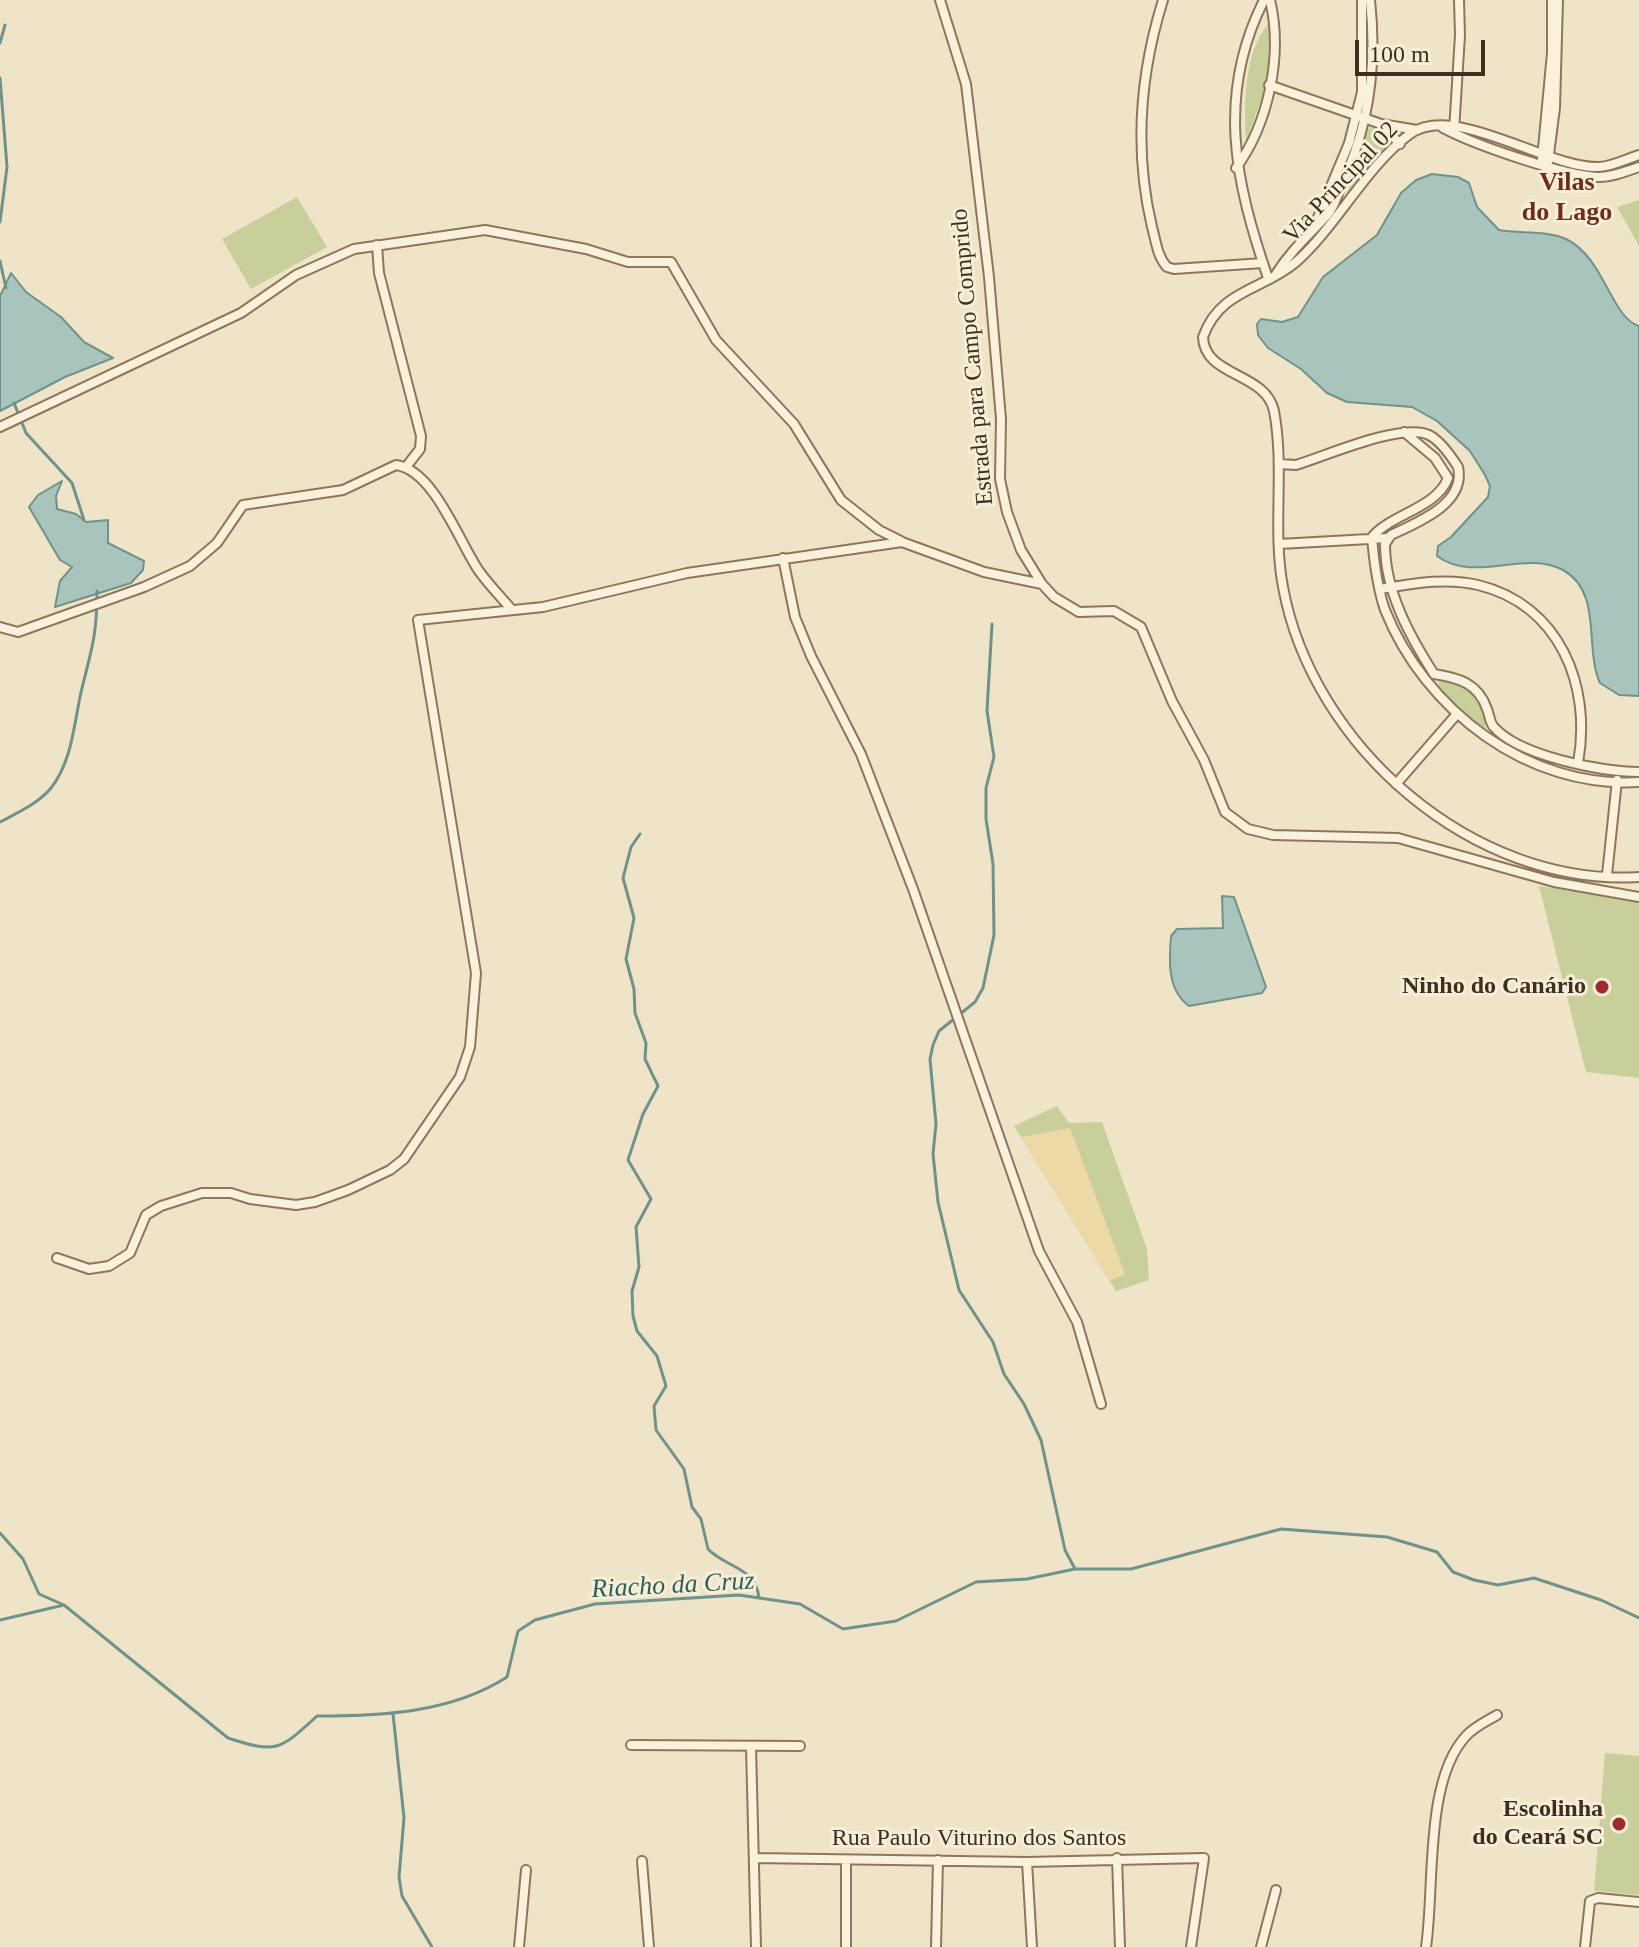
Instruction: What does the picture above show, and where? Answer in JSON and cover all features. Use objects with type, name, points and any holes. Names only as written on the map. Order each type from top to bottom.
[{"type":"street","name":"Estrada para Campo Comprido","points":[[940,0],[966,84],[993,319],[1001,419],[1000,479],[1007,512],[1021,550],[1042,584],[1054,597],[1079,612],[1114,611],[1141,627],[1225,812],[1248,829],[1273,835],[1398,838],[1554,882],[1639,897]]},
{"type":"street","points":[[1163,0],[1142,91],[1141,135],[1149,213],[1159,254],[1167,267],[1174,269],[1263,263]]},
{"type":"street","points":[[1264,0],[1254,18],[1237,79],[1236,168],[1263,263],[1272,276]]},
{"type":"street","points":[[1236,168],[1257,132],[1269,85],[1274,32],[1270,0]]},
{"type":"street","points":[[1360,115],[1364,67],[1362,0]]},
{"type":"street","points":[[1370,0],[1373,34],[1360,115],[1316,222],[1272,276],[1244,289],[1217,312],[1205,330],[1203,344],[1212,359],[1258,386],[1270,400],[1280,464],[1279,544],[1283,587],[1320,689],[1356,742],[1396,784],[1439,818],[1498,848],[1538,863],[1607,875],[1639,877]]},
{"type":"street","points":[[1454,130],[1459,0]]},
{"type":"street","points":[[1545,161],[1552,0]]},
{"type":"street","points":[[1545,161],[1559,52],[1558,0]]},
{"type":"street","points":[[1269,85],[1381,124],[1417,130]]},
{"type":"street","points":[[1381,124],[1400,144]]},
{"type":"street","name":"Via Principal 02","points":[[1272,276],[1298,260],[1400,144],[1417,130],[1439,126],[1597,177],[1639,167]]},
{"type":"street","name":"Via Principal 02","points":[[1545,161],[1599,167],[1639,155]]},
{"type":"street","points":[[0,427],[241,313],[323,260],[377,245],[485,230],[586,249],[628,262],[671,262],[716,340],[794,424],[841,500],[879,530],[902,542],[998,576],[1042,584]]},
{"type":"street","points":[[377,245],[379,273],[421,436],[420,449],[406,467]]},
{"type":"street","points":[[1279,544],[1387,538],[1446,503],[1456,491],[1460,477],[1452,457],[1430,435],[1403,431],[1296,465],[1280,464]]},
{"type":"street","points":[[1372,537],[1445,485],[1447,474],[1435,458],[1403,431]]},
{"type":"street","points":[[0,627],[18,632],[168,577],[207,553],[243,505],[343,490],[383,469],[406,467],[429,485],[481,575],[512,610]]},
{"type":"street","points":[[1445,485],[1456,491]]},
{"type":"street","points":[[1372,537],[1380,589],[1399,639],[1457,714],[1484,736],[1528,761],[1577,776],[1639,782]]},
{"type":"street","points":[[1387,538],[1385,554],[1393,587],[1406,628],[1430,677]]},
{"type":"street","points":[[57,1258],[89,1269],[109,1266],[130,1253],[146,1215],[161,1206],[202,1193],[231,1193],[279,1204],[315,1202],[390,1170],[414,1145],[466,1063],[476,973],[418,620],[572,602],[687,573],[902,542]]},
{"type":"street","points":[[783,558],[795,617],[811,656],[861,754],[913,889],[1039,1251],[1077,1322],[1101,1404]]},
{"type":"street","points":[[1380,589],[1427,582],[1478,585],[1509,597],[1538,616],[1558,639],[1578,684],[1583,726],[1578,763]]},
{"type":"street","points":[[1430,677],[1457,678],[1476,689],[1492,725],[1531,749],[1618,772],[1639,772]]},
{"type":"street","points":[[1396,784],[1457,714]]},
{"type":"street","points":[[1484,736],[1492,725]]},
{"type":"street","points":[[1607,875],[1618,772]]},
{"type":"street","points":[[1426,1947],[1434,1871],[1434,1820],[1447,1768],[1467,1734],[1497,1715]]},
{"type":"street","points":[[631,1745],[800,1746]]},
{"type":"street","points":[[751,1746],[756,1947]]},
{"type":"street","name":"Rua Paulo Viturino dos Santos","points":[[754,1858],[1027,1862],[1204,1858],[1191,1947]]},
{"type":"street","points":[[1117,1858],[1120,1947]]},
{"type":"street","points":[[936,1947],[938,1860]]},
{"type":"street","points":[[642,1861],[649,1947]]},
{"type":"street","points":[[846,1861],[846,1947]]},
{"type":"street","points":[[1027,1862],[1032,1947]]},
{"type":"street","points":[[519,1947],[526,1870]]},
{"type":"street","points":[[1261,1947],[1276,1890]]},
{"type":"street","points":[[1585,1947],[1588,1905],[1598,1898],[1639,1902]]},
{"type":"green space","points":[[1270,22],[1267,82],[1246,143],[1245,113],[1250,63],[1261,34]]},
{"type":"green space","points":[[1372,127],[1385,138],[1387,151],[1346,195],[1368,129]]},
{"type":"green space","points":[[297,197],[327,247],[251,289],[222,239]]},
{"type":"green space","points":[[1639,200],[1639,246],[1617,207]]},
{"type":"green space","points":[[1439,680],[1469,689],[1486,716],[1485,728],[1480,728],[1438,687]]},
{"type":"green space","name":"Ninho do Canário","points":[[1539,886],[1639,901],[1639,1078],[1586,1072]]},
{"type":"green space","points":[[1057,1106],[1069,1123],[1102,1122],[1147,1249],[1149,1280],[1116,1291],[1014,1126]]},
{"type":"green space","name":"Escolinha do Ceará SC","points":[[1605,1753],[1639,1756],[1639,1895],[1594,1891]]},
{"type":"sand","points":[[1070,1128],[1125,1274],[1109,1281],[1021,1137]]},
{"type":"water","points":[[1432,174],[1458,177],[1469,183],[1477,207],[1499,230],[1550,234],[1566,239],[1579,248],[1590,259],[1622,312],[1639,326],[1639,696],[1619,695],[1600,683],[1595,669],[1588,606],[1575,580],[1563,570],[1532,563],[1467,567],[1437,556],[1438,546],[1451,537],[1488,497],[1490,486],[1470,451],[1437,421],[1412,407],[1347,402],[1327,393],[1301,369],[1268,348],[1258,335],[1257,324],[1261,319],[1282,322],[1298,317],[1323,277],[1377,235],[1401,193],[1416,180]]},
{"type":"water","points":[[11,273],[26,292],[61,317],[84,342],[113,358],[65,377],[0,411],[0,296]]},
{"type":"water","points":[[62,481],[56,496],[57,509],[76,514],[86,522],[108,520],[108,543],[144,561],[143,570],[131,583],[55,607],[60,581],[72,567],[60,560],[29,507],[38,495]]},
{"type":"water","points":[[1222,896],[1234,897],[1266,987],[1262,993],[1189,1006],[1173,983],[1171,936],[1177,929],[1223,928]]},
{"type":"waterway","points":[[0,43],[5,25]]},
{"type":"waterway","points":[[0,78],[7,167],[0,222]]},
{"type":"waterway","points":[[0,261],[6,288]]},
{"type":"waterway","points":[[14,403],[26,433],[72,483],[84,520]]},
{"type":"waterway","points":[[0,822],[46,793],[64,765],[93,641],[97,591]]},
{"type":"waterway","points":[[992,624],[987,711],[994,757],[986,788],[986,819],[993,864],[994,935],[983,988],[975,1002],[939,1031],[933,1045],[930,1059],[936,1124],[933,1154],[938,1202],[959,1290],[993,1342],[1004,1374],[1024,1404],[1041,1440],[1065,1550],[1075,1569]]},
{"type":"waterway","points":[[640,834],[631,847],[623,878],[634,918],[626,959],[634,989],[635,1013],[646,1043],[645,1059],[658,1086],[643,1114],[628,1160],[651,1199],[636,1227],[639,1267],[632,1291],[633,1316],[637,1331],[657,1356],[666,1386],[654,1406],[656,1430],[684,1469],[692,1507],[701,1519],[708,1549],[746,1574],[757,1588],[759,1598]]},
{"type":"waterway","name":"Riacho da Cruz","points":[[0,1533],[23,1559],[39,1594],[64,1605],[228,1738],[268,1747],[286,1742],[317,1716],[415,1710],[485,1689],[507,1677],[518,1631],[535,1620],[595,1604],[739,1595],[800,1604],[843,1629],[896,1621],[976,1582],[1027,1579],[1075,1569],[1131,1569],[1281,1529],[1387,1537],[1437,1552],[1453,1572],[1474,1580],[1498,1585],[1534,1578],[1601,1600],[1639,1618]]},
{"type":"waterway","points":[[0,1620],[64,1605]]},
{"type":"waterway","points":[[393,1714],[404,1818],[399,1877],[402,1896],[432,1947]]},
{"type":"place","name":"Ninho do Canário","points":[[1602,987]]},
{"type":"place","name":"Escolinha do Ceará SC","points":[[1619,1824]]},
{"type":"district","name":"Vilas do Lago","points":[[1567,198]]}]
